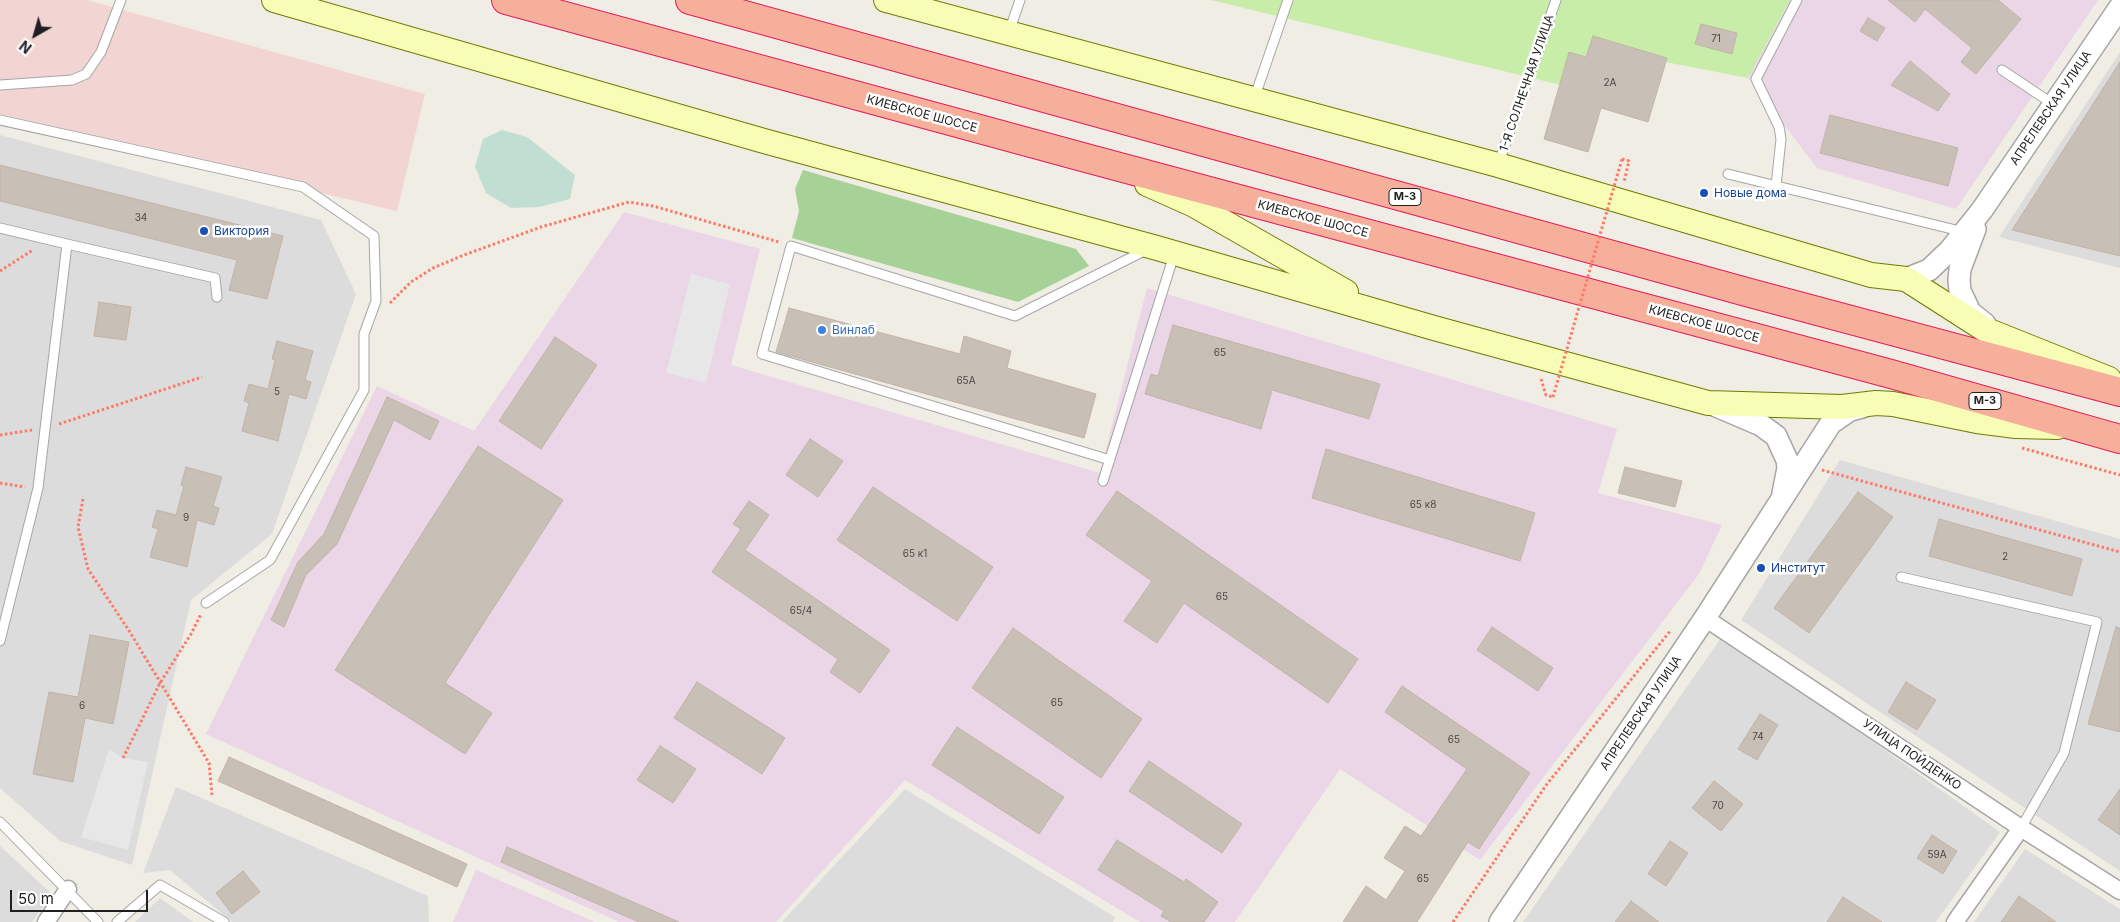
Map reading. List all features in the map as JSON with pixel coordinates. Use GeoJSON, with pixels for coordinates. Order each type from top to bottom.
{"type":"FeatureCollection","features":[{"type":"Feature","properties":{"kind":"highway","name":"КИЕВСКОЕ ШОССЕ"},"geometry":{"type":"LineString","coordinates":[[506,0],[1814,353],[2120,439]]}},
{"type":"Feature","properties":{"kind":"highway","name":"М-3"},"geometry":{"type":"LineString","coordinates":[[690,0],[1740,290],[2120,392]]}},
{"type":"Feature","properties":{"kind":"main road"},"geometry":{"type":"LineString","coordinates":[[274,0],[764,141],[1166,251],[1434,328],[1708,403],[1842,407],[1876,403],[1913,406],[1977,421],[2016,426],[2080,427]]}},
{"type":"Feature","properties":{"kind":"main road"},"geometry":{"type":"LineString","coordinates":[[886,0],[1498,165],[1871,275],[1906,279],[1984,328],[2120,383]]}},
{"type":"Feature","properties":{"kind":"main road"},"geometry":{"type":"LineString","coordinates":[[1086,158],[1194,205],[1334,287],[1434,328]]}},
{"type":"Feature","properties":{"kind":"street","name":"АПРЕЛЕВСКАЯ УЛИЦА"},"geometry":{"type":"LineString","coordinates":[[1982,210],[2120,7]]}},
{"type":"Feature","properties":{"kind":"street"},"geometry":{"type":"LineString","coordinates":[[1906,279],[1928,270],[1950,250],[1982,210]]}},
{"type":"Feature","properties":{"kind":"street"},"geometry":{"type":"LineString","coordinates":[[1982,210],[1960,269],[1960,291],[1970,312],[2001,336]]}},
{"type":"Feature","properties":{"kind":"street"},"geometry":{"type":"LineString","coordinates":[[1708,403],[1762,425],[1776,436],[1784,453],[1788,468],[1780,502]]}},
{"type":"Feature","properties":{"kind":"street","name":"АПРЕЛЕВСКАЯ УЛИЦА"},"geometry":{"type":"LineString","coordinates":[[1500,922],[1705,618],[1831,423],[1850,410],[1876,403]]}},
{"type":"Feature","properties":{"kind":"street","name":"УЛИЦА ПОЙДЕНКО"},"geometry":{"type":"LineString","coordinates":[[1705,618],[2021,828],[2120,891]]}},
{"type":"Feature","properties":{"kind":"street"},"geometry":{"type":"LineString","coordinates":[[1955,922],[2021,828]]}},
{"type":"Feature","properties":{"kind":"street"},"geometry":{"type":"LineString","coordinates":[[46,922],[68,889]]}},
{"type":"Feature","properties":{"kind":"lane"},"geometry":{"type":"LineString","coordinates":[[0,86],[72,80],[86,74],[100,52],[121,0]]}},
{"type":"Feature","properties":{"kind":"lane"},"geometry":{"type":"LineString","coordinates":[[1009,33],[1020,0]]}},
{"type":"Feature","properties":{"kind":"lane"},"geometry":{"type":"LineString","coordinates":[[1254,99],[1288,0]]}},
{"type":"Feature","properties":{"kind":"lane","name":"1-Я СОЛНЕЧНАЯ УЛИЦА"},"geometry":{"type":"LineString","coordinates":[[1498,165],[1556,0]]}},
{"type":"Feature","properties":{"kind":"lane"},"geometry":{"type":"LineString","coordinates":[[1776,186],[1781,139],[1779,127],[1756,78],[1797,0]]}},
{"type":"Feature","properties":{"kind":"lane"},"geometry":{"type":"LineString","coordinates":[[2002,70],[2054,104]]}},
{"type":"Feature","properties":{"kind":"lane"},"geometry":{"type":"LineString","coordinates":[[0,120],[303,187],[374,236],[376,301],[364,334],[364,390],[270,560],[206,603]]}},
{"type":"Feature","properties":{"kind":"lane"},"geometry":{"type":"LineString","coordinates":[[1728,174],[1964,232]]}},
{"type":"Feature","properties":{"kind":"lane"},"geometry":{"type":"LineString","coordinates":[[0,228],[214,278],[217,298]]}},
{"type":"Feature","properties":{"kind":"lane"},"geometry":{"type":"LineString","coordinates":[[0,641],[38,488],[67,244]]}},
{"type":"Feature","properties":{"kind":"lane"},"geometry":{"type":"LineString","coordinates":[[1103,482],[1110,460],[1166,251],[1145,250],[1015,316],[791,246],[762,354],[1110,460]]}},
{"type":"Feature","properties":{"kind":"lane"},"geometry":{"type":"LineString","coordinates":[[1900,576],[2097,622],[2064,753],[2021,828]]}},
{"type":"Feature","properties":{"kind":"lane"},"geometry":{"type":"LineString","coordinates":[[0,822],[68,889],[98,922]]}},
{"type":"Feature","properties":{"kind":"lane"},"geometry":{"type":"LineString","coordinates":[[117,922],[160,885],[224,922]]}},
{"type":"Feature","properties":{"kind":"path"},"geometry":{"type":"LineString","coordinates":[[1538,371],[1546,395],[1553,397],[1622,159],[1629,161],[1622,188]]}},
{"type":"Feature","properties":{"kind":"path"},"geometry":{"type":"LineString","coordinates":[[385,308],[411,282],[433,268],[542,227],[628,202],[663,208],[791,246]]}},
{"type":"Feature","properties":{"kind":"path"},"geometry":{"type":"LineString","coordinates":[[0,271],[48,239]]}},
{"type":"Feature","properties":{"kind":"path"},"geometry":{"type":"LineString","coordinates":[[1552,376],[1559,378]]}},
{"type":"Feature","properties":{"kind":"path"},"geometry":{"type":"LineString","coordinates":[[0,435],[46,428],[202,377]]}},
{"type":"Feature","properties":{"kind":"path"},"geometry":{"type":"LineString","coordinates":[[2018,447],[2120,476]]}},
{"type":"Feature","properties":{"kind":"path"},"geometry":{"type":"LineString","coordinates":[[1818,469],[2120,552]]}},
{"type":"Feature","properties":{"kind":"path"},"geometry":{"type":"LineString","coordinates":[[0,483],[38,488]]}},
{"type":"Feature","properties":{"kind":"path"},"geometry":{"type":"LineString","coordinates":[[83,499],[78,526],[88,569],[128,629],[209,763],[212,795]]}},
{"type":"Feature","properties":{"kind":"path"},"geometry":{"type":"LineString","coordinates":[[123,758],[160,682],[191,634],[206,603]]}},
{"type":"Feature","properties":{"kind":"path"},"geometry":{"type":"LineString","coordinates":[[1453,922],[1547,784],[1674,626]]}},
{"type":"Feature","properties":{"kind":"shaded area"},"geometry":{"type":"Polygon","coordinates":[[[0,0],[87,0],[425,94],[397,211],[0,117],[0,0]]]}},
{"type":"Feature","properties":{"kind":"shaded area"},"geometry":{"type":"Polygon","coordinates":[[[1790,0],[2098,0],[1956,209],[1817,168],[1748,78],[1790,0]]]}},
{"type":"Feature","properties":{"kind":"shaded area"},"geometry":{"type":"Polygon","coordinates":[[[2120,52],[2120,268],[1999,237],[2120,52]]]}},
{"type":"Feature","properties":{"kind":"shaded area"},"geometry":{"type":"Polygon","coordinates":[[[0,135],[321,220],[356,294],[272,534],[191,600],[132,865],[60,841],[0,788],[0,135]]]}},
{"type":"Feature","properties":{"kind":"shaded area"},"geometry":{"type":"Polygon","coordinates":[[[624,212],[760,249],[731,365],[1100,473],[1147,288],[1617,429],[1598,493],[1722,525],[1699,574],[1480,860],[1340,769],[1235,922],[1140,922],[905,780],[776,922],[619,922],[206,734],[377,386],[474,431],[624,212]]]}},
{"type":"Feature","properties":{"kind":"shaded area"},"geometry":{"type":"Polygon","coordinates":[[[691,274],[730,284],[706,383],[666,373],[691,274]]]}},
{"type":"Feature","properties":{"kind":"shaded area"},"geometry":{"type":"Polygon","coordinates":[[[1840,460],[2120,539],[2120,871],[1741,620],[1840,460]]]}},
{"type":"Feature","properties":{"kind":"shaded area"},"geometry":{"type":"Polygon","coordinates":[[[1723,635],[2000,832],[1936,922],[1523,922],[1723,635]]]}},
{"type":"Feature","properties":{"kind":"shaded area"},"geometry":{"type":"Polygon","coordinates":[[[109,749],[123,758],[148,762],[128,850],[81,837],[109,749]]]}},
{"type":"Feature","properties":{"kind":"shaded area"},"geometry":{"type":"Polygon","coordinates":[[[176,787],[428,896],[429,922],[232,922],[170,870],[143,873],[176,787]]]}},
{"type":"Feature","properties":{"kind":"shaded area"},"geometry":{"type":"Polygon","coordinates":[[[905,789],[1115,917],[1113,922],[782,922],[905,789]]]}},
{"type":"Feature","properties":{"kind":"shaded area"},"geometry":{"type":"Polygon","coordinates":[[[0,846],[52,894],[32,922],[0,922],[0,846]]]}},
{"type":"Feature","properties":{"kind":"shaded area"},"geometry":{"type":"Polygon","coordinates":[[[2025,849],[2120,909],[2120,922],[1974,922],[2025,849]]]}},
{"type":"Feature","properties":{"kind":"shaded area"},"geometry":{"type":"Polygon","coordinates":[[[476,870],[595,922],[453,922],[476,870]]]}},
{"type":"Feature","properties":{"kind":"shaded area"},"geometry":{"type":"Polygon","coordinates":[[[160,898],[193,922],[135,922],[160,898]]]}},
{"type":"Feature","properties":{"kind":"green space"},"geometry":{"type":"Polygon","coordinates":[[[1211,0],[1790,0],[1748,78],[1655,60],[1569,87],[1211,0]]]}},
{"type":"Feature","properties":{"kind":"green space"},"geometry":{"type":"Polygon","coordinates":[[[502,130],[527,137],[575,175],[570,199],[539,207],[511,208],[486,193],[475,167],[483,139],[502,130]]]}},
{"type":"Feature","properties":{"kind":"green space"},"geometry":{"type":"Polygon","coordinates":[[[803,170],[1076,249],[1089,266],[1018,302],[792,238],[799,211],[795,189],[803,170]]]}},
{"type":"Feature","properties":{"kind":"building"},"geometry":{"type":"Polygon","coordinates":[[[1888,0],[1998,0],[2021,19],[1976,74],[1961,62],[1972,48],[1925,9],[1915,22],[1888,0]]]}},
{"type":"Feature","properties":{"kind":"building"},"geometry":{"type":"Polygon","coordinates":[[[1868,18],[1885,28],[1877,41],[1860,31],[1868,18]]]}},
{"type":"Feature","properties":{"kind":"building"},"geometry":{"type":"Polygon","coordinates":[[[1701,24],[1737,33],[1732,54],[1695,44],[1701,24]]]}},
{"type":"Feature","properties":{"kind":"building"},"geometry":{"type":"Polygon","coordinates":[[[1593,36],[1667,58],[1648,122],[1601,108],[1588,152],[1544,139],[1569,52],[1586,57],[1593,36]]]}},
{"type":"Feature","properties":{"kind":"building"},"geometry":{"type":"Polygon","coordinates":[[[1910,61],[1950,94],[1938,111],[1891,85],[1910,61]]]}},
{"type":"Feature","properties":{"kind":"building"},"geometry":{"type":"Polygon","coordinates":[[[2120,62],[2120,256],[2012,230],[2120,62]]]}},
{"type":"Feature","properties":{"kind":"building"},"geometry":{"type":"Polygon","coordinates":[[[1830,115],[1958,148],[1948,186],[1820,153],[1830,115]]]}},
{"type":"Feature","properties":{"kind":"building"},"geometry":{"type":"Polygon","coordinates":[[[0,165],[283,236],[267,299],[229,290],[237,260],[0,201],[0,165]]]}},
{"type":"Feature","properties":{"kind":"building"},"geometry":{"type":"Polygon","coordinates":[[[99,302],[131,307],[126,340],[94,336],[99,302]]]}},
{"type":"Feature","properties":{"kind":"building"},"geometry":{"type":"Polygon","coordinates":[[[789,308],[960,354],[964,336],[1011,351],[1007,368],[1096,394],[1084,438],[776,352],[789,308]]]}},
{"type":"Feature","properties":{"kind":"building"},"geometry":{"type":"Polygon","coordinates":[[[1173,325],[1380,384],[1369,419],[1272,390],[1261,429],[1145,394],[1151,374],[1158,376],[1173,325]]]}},
{"type":"Feature","properties":{"kind":"building"},"geometry":{"type":"Polygon","coordinates":[[[555,337],[597,365],[541,449],[499,421],[555,337]]]}},
{"type":"Feature","properties":{"kind":"building"},"geometry":{"type":"Polygon","coordinates":[[[277,341],[313,351],[305,380],[311,382],[306,399],[289,394],[278,441],[242,431],[249,403],[244,401],[249,384],[268,389],[275,360],[272,359],[277,341]]]}},
{"type":"Feature","properties":{"kind":"building"},"geometry":{"type":"Polygon","coordinates":[[[387,397],[439,421],[430,440],[394,420],[337,544],[306,575],[284,627],[271,620],[298,562],[324,534],[387,397]]]}},
{"type":"Feature","properties":{"kind":"building"},"geometry":{"type":"Polygon","coordinates":[[[810,439],[843,461],[818,497],[786,475],[810,439]]]}},
{"type":"Feature","properties":{"kind":"building"},"geometry":{"type":"Polygon","coordinates":[[[478,446],[563,500],[445,683],[492,713],[465,754],[335,670],[478,446]]]}},
{"type":"Feature","properties":{"kind":"building"},"geometry":{"type":"Polygon","coordinates":[[[1326,449],[1535,513],[1520,561],[1312,498],[1326,449]]]}},
{"type":"Feature","properties":{"kind":"building"},"geometry":{"type":"Polygon","coordinates":[[[186,467],[222,477],[213,506],[219,508],[214,525],[197,520],[187,567],[150,557],[158,529],[152,527],[157,510],[176,515],[184,486],[181,485],[186,467]]]}},
{"type":"Feature","properties":{"kind":"building"},"geometry":{"type":"Polygon","coordinates":[[[1625,467],[1682,481],[1675,507],[1618,493],[1625,467]]]}},
{"type":"Feature","properties":{"kind":"building"},"geometry":{"type":"Polygon","coordinates":[[[873,487],[993,567],[957,621],[837,540],[873,487]]]}},
{"type":"Feature","properties":{"kind":"building"},"geometry":{"type":"Polygon","coordinates":[[[1117,491],[1358,659],[1328,703],[1184,603],[1157,643],[1124,621],[1152,581],[1086,535],[1117,491]]]}},
{"type":"Feature","properties":{"kind":"building"},"geometry":{"type":"Polygon","coordinates":[[[1858,492],[1893,517],[1809,633],[1774,608],[1858,492]]]}},
{"type":"Feature","properties":{"kind":"building"},"geometry":{"type":"Polygon","coordinates":[[[749,501],[769,515],[745,550],[890,650],[860,693],[830,672],[838,659],[712,572],[741,529],[733,524],[749,501]]]}},
{"type":"Feature","properties":{"kind":"building"},"geometry":{"type":"Polygon","coordinates":[[[1939,519],[2082,559],[2072,596],[1929,556],[1939,519]]]}},
{"type":"Feature","properties":{"kind":"building"},"geometry":{"type":"Polygon","coordinates":[[[1492,627],[1553,668],[1538,691],[1477,650],[1492,627]]]}},
{"type":"Feature","properties":{"kind":"building"},"geometry":{"type":"Polygon","coordinates":[[[2116,627],[2120,628],[2120,732],[2088,724],[2116,627]]]}},
{"type":"Feature","properties":{"kind":"building"},"geometry":{"type":"Polygon","coordinates":[[[1013,628],[1142,719],[1101,778],[972,688],[1013,628]]]}},
{"type":"Feature","properties":{"kind":"building"},"geometry":{"type":"Polygon","coordinates":[[[90,635],[129,642],[113,724],[85,718],[73,782],[33,774],[49,692],[78,697],[90,635]]]}},
{"type":"Feature","properties":{"kind":"building"},"geometry":{"type":"Polygon","coordinates":[[[697,682],[785,738],[762,774],[674,718],[697,682]]]}},
{"type":"Feature","properties":{"kind":"building"},"geometry":{"type":"Polygon","coordinates":[[[1906,682],[1936,700],[1917,730],[1888,712],[1906,682]]]}},
{"type":"Feature","properties":{"kind":"building"},"geometry":{"type":"Polygon","coordinates":[[[1402,686],[1530,773],[1479,849],[1468,842],[1417,922],[1343,922],[1366,886],[1386,900],[1405,871],[1384,858],[1405,826],[1421,836],[1467,769],[1385,712],[1402,686]]]}},
{"type":"Feature","properties":{"kind":"building"},"geometry":{"type":"Polygon","coordinates":[[[1760,714],[1778,725],[1757,760],[1738,749],[1760,714]]]}},
{"type":"Feature","properties":{"kind":"building"},"geometry":{"type":"Polygon","coordinates":[[[957,727],[1064,797],[1039,834],[932,765],[957,727]]]}},
{"type":"Feature","properties":{"kind":"building"},"geometry":{"type":"Polygon","coordinates":[[[660,746],[696,769],[673,803],[637,780],[660,746]]]}},
{"type":"Feature","properties":{"kind":"building"},"geometry":{"type":"Polygon","coordinates":[[[229,757],[467,864],[457,887],[218,781],[229,757]]]}},
{"type":"Feature","properties":{"kind":"building"},"geometry":{"type":"Polygon","coordinates":[[[1149,761],[1242,824],[1222,853],[1129,791],[1149,761]]]}},
{"type":"Feature","properties":{"kind":"building"},"geometry":{"type":"Polygon","coordinates":[[[1714,781],[1743,804],[1721,831],[1692,808],[1714,781]]]}},
{"type":"Feature","properties":{"kind":"building"},"geometry":{"type":"Polygon","coordinates":[[[2120,789],[2120,835],[2098,820],[2120,789]]]}},
{"type":"Feature","properties":{"kind":"building"},"geometry":{"type":"Polygon","coordinates":[[[1932,835],[1957,851],[1943,874],[1917,858],[1932,835]]]}},
{"type":"Feature","properties":{"kind":"building"},"geometry":{"type":"Polygon","coordinates":[[[1117,840],[1184,882],[1186,879],[1218,902],[1204,922],[1171,922],[1161,916],[1164,911],[1098,870],[1117,840]]]}},
{"type":"Feature","properties":{"kind":"building"},"geometry":{"type":"Polygon","coordinates":[[[1670,841],[1688,853],[1666,886],[1648,874],[1670,841]]]}},
{"type":"Feature","properties":{"kind":"building"},"geometry":{"type":"Polygon","coordinates":[[[507,847],[679,922],[639,922],[501,862],[507,847]]]}},
{"type":"Feature","properties":{"kind":"building"},"geometry":{"type":"Polygon","coordinates":[[[243,871],[260,892],[232,914],[216,893],[243,871]]]}},
{"type":"Feature","properties":{"kind":"building"},"geometry":{"type":"Polygon","coordinates":[[[2019,896],[2056,922],[2001,922],[2019,896]]]}},
{"type":"Feature","properties":{"kind":"building"},"geometry":{"type":"Polygon","coordinates":[[[1843,897],[1882,922],[1827,922],[1843,897]]]}},
{"type":"Feature","properties":{"kind":"building"},"geometry":{"type":"Polygon","coordinates":[[[1631,901],[1659,922],[1615,922],[1631,901]]]}},
{"type":"Feature","properties":{"kind":"place","name":"Новые дома"},"geometry":{"type":"Point","coordinates":[1704,193]}},
{"type":"Feature","properties":{"kind":"place","name":"Виктория"},"geometry":{"type":"Point","coordinates":[204,231]}},
{"type":"Feature","properties":{"kind":"place","name":"Винлаб"},"geometry":{"type":"Point","coordinates":[822,330]}},
{"type":"Feature","properties":{"kind":"place","name":"Институт"},"geometry":{"type":"Point","coordinates":[1761,568]}}]}
